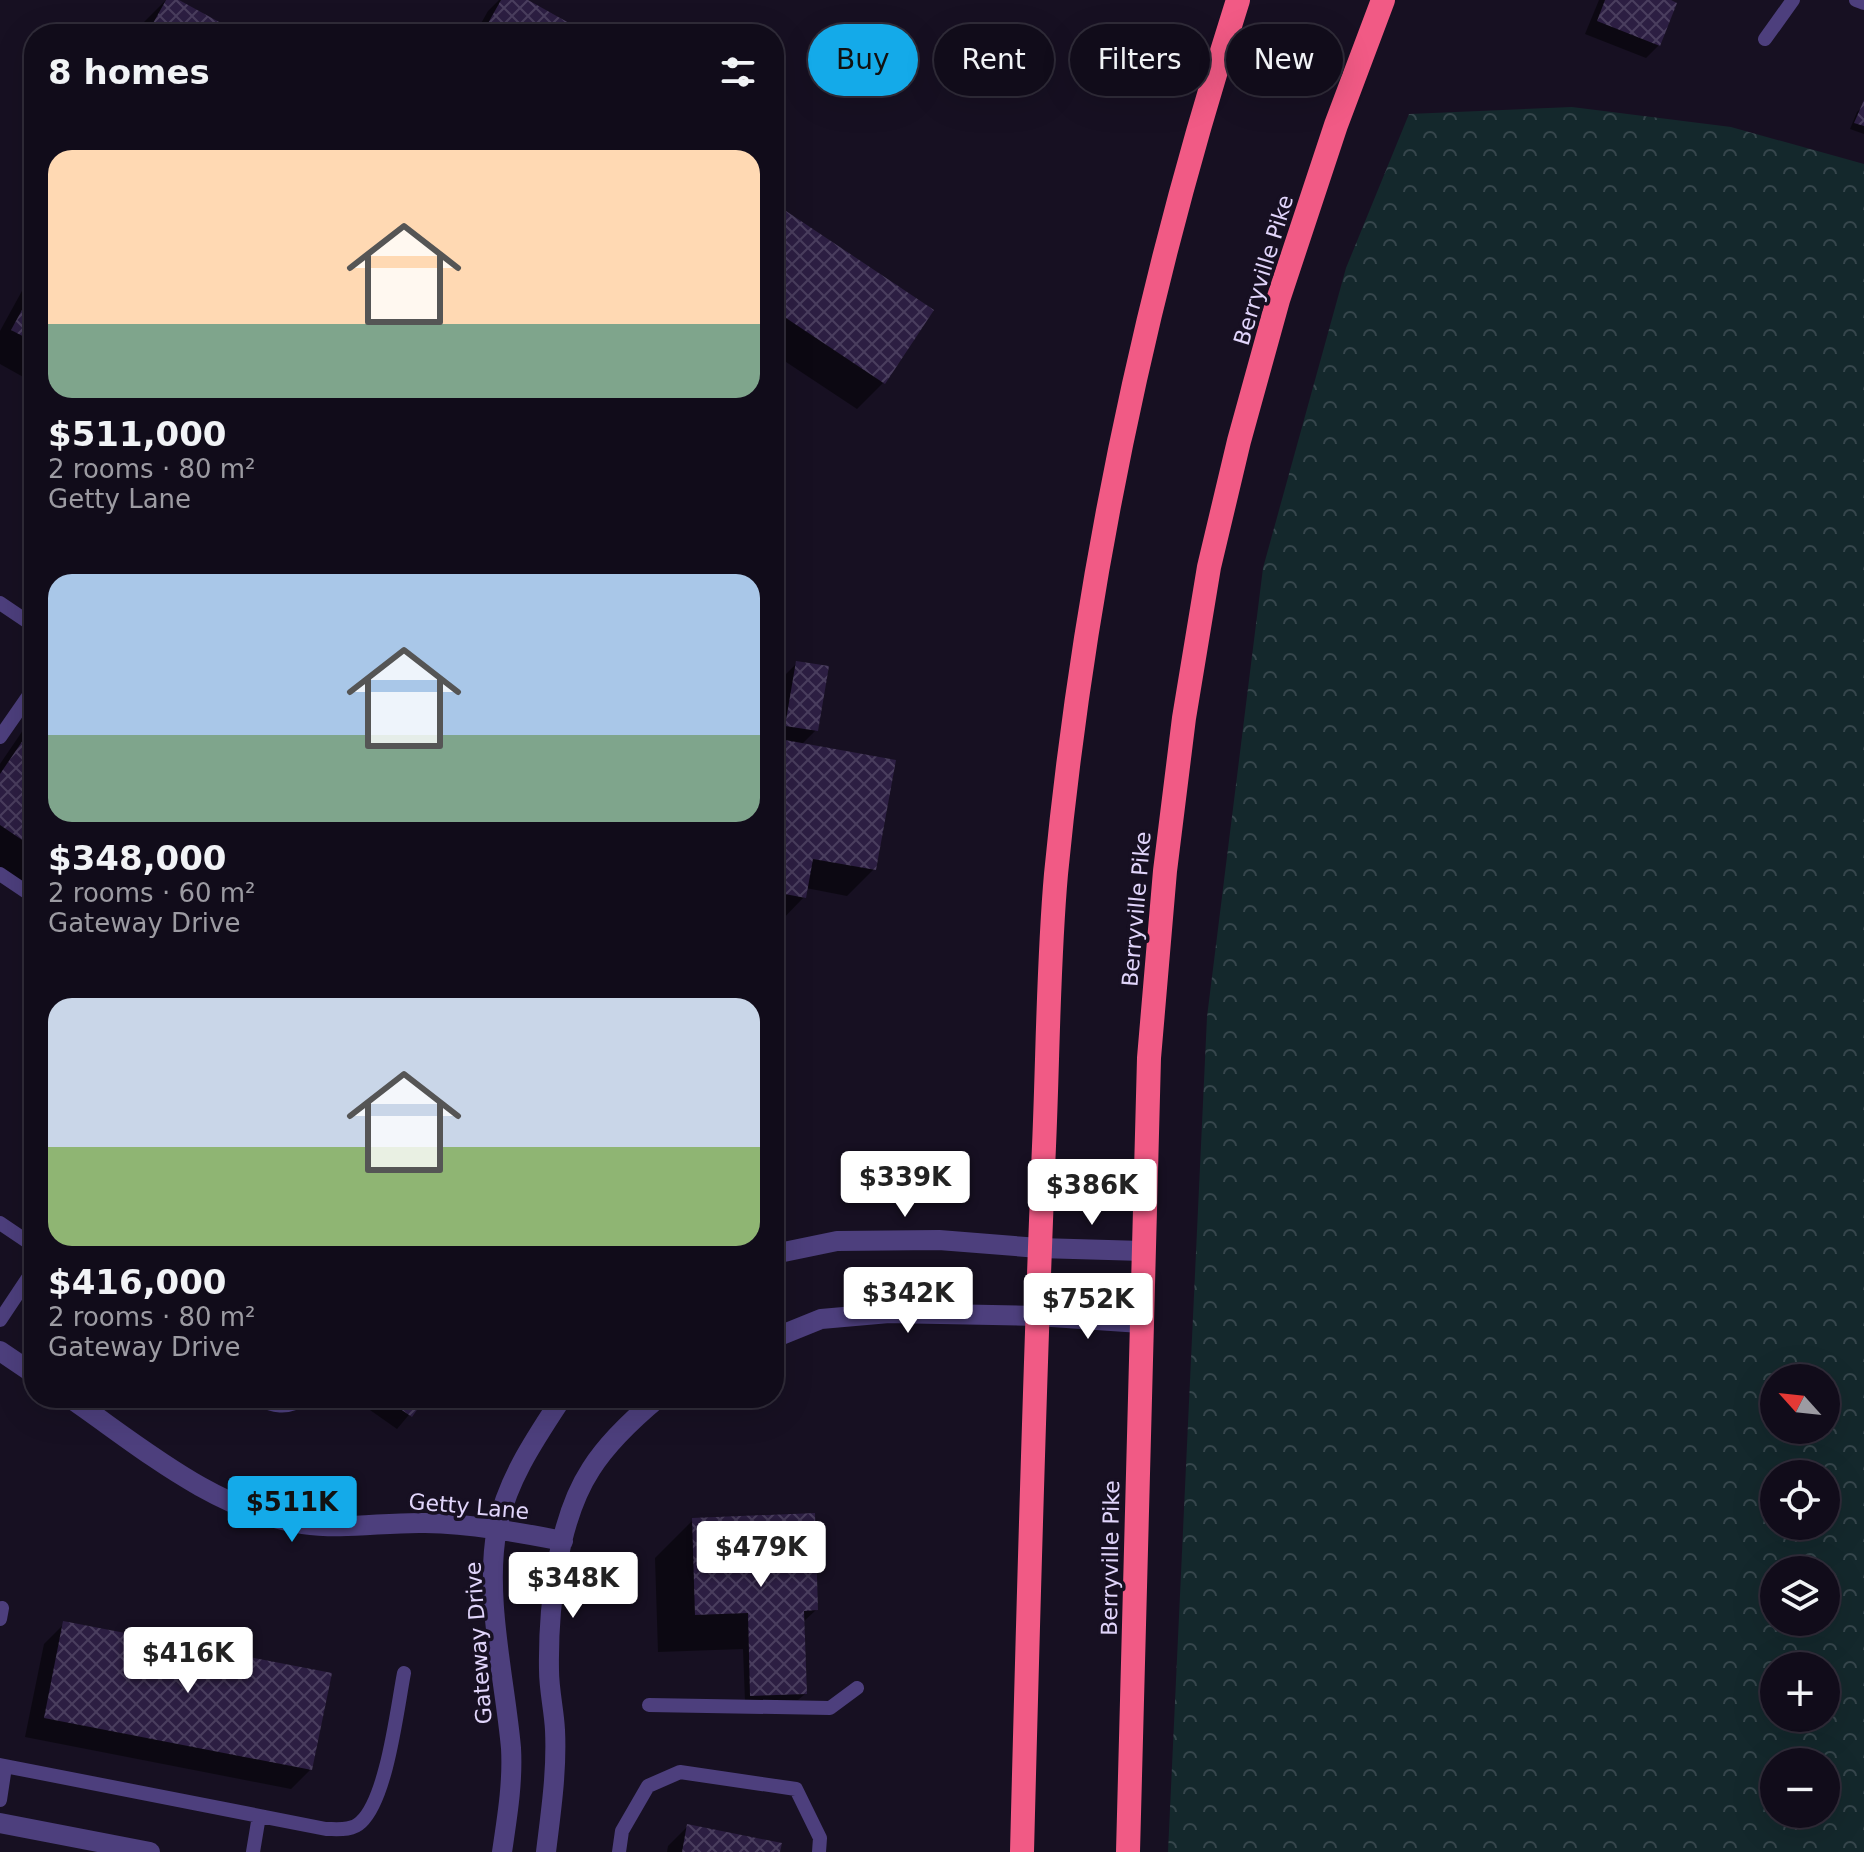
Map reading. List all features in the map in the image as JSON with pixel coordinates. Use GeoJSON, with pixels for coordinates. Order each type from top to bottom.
{"type":"FeatureCollection","features":[{"type":"Feature","properties":{"kind":"highway"},"geometry":{"type":"LineString","coordinates":[[1022,1852],[1039,1248],[1056,878],[1080,665],[1104,525],[1134,382],[1179,206],[1238,0]]}},
{"type":"Feature","properties":{"kind":"highway","name":"Berryville Pike"},"geometry":{"type":"LineString","coordinates":[[1128,1852],[1149,1058],[1165,871],[1184,718],[1209,567],[1239,441],[1278,300],[1336,125],[1383,0]]}},
{"type":"Feature","properties":{"kind":"street"},"geometry":{"type":"LineString","coordinates":[[784,1252],[837,1241],[939,1240],[1039,1248],[1143,1251]]}},
{"type":"Feature","properties":{"kind":"street"},"geometry":{"type":"LineString","coordinates":[[784,1334],[821,1319],[889,1313],[1037,1316],[1141,1323]]}},
{"type":"Feature","properties":{"kind":"street"},"geometry":{"type":"LineString","coordinates":[[0,1351],[24,1367]]}},
{"type":"Feature","properties":{"kind":"street","name":"Getty Lane"},"geometry":{"type":"LineString","coordinates":[[85,1408],[209,1492],[267,1516],[301,1524],[342,1528],[423,1523],[497,1529],[563,1541]]}},
{"type":"Feature","properties":{"kind":"street","name":"Gateway Drive"},"geometry":{"type":"LineString","coordinates":[[502,1852],[510,1800],[511,1750],[492,1577],[497,1529],[511,1484],[530,1446],[555,1408]]}},
{"type":"Feature","properties":{"kind":"street"},"geometry":{"type":"LineString","coordinates":[[546,1852],[555,1782],[555,1729],[549,1671],[557,1562],[572,1511],[591,1469],[631,1421],[646,1408]]}},
{"type":"Feature","properties":{"kind":"street"},"geometry":{"type":"LineString","coordinates":[[0,1823],[150,1852]]}},
{"type":"Feature","properties":{"kind":"lane"},"geometry":{"type":"LineString","coordinates":[[1765,39],[1793,0]]}},
{"type":"Feature","properties":{"kind":"lane"},"geometry":{"type":"LineString","coordinates":[[0,603],[24,619]]}},
{"type":"Feature","properties":{"kind":"lane"},"geometry":{"type":"LineString","coordinates":[[0,737],[24,702]]}},
{"type":"Feature","properties":{"kind":"lane"},"geometry":{"type":"LineString","coordinates":[[0,874],[24,890]]}},
{"type":"Feature","properties":{"kind":"lane"},"geometry":{"type":"LineString","coordinates":[[0,1223],[24,1239]]}},
{"type":"Feature","properties":{"kind":"lane"},"geometry":{"type":"LineString","coordinates":[[0,1320],[24,1284]]}},
{"type":"Feature","properties":{"kind":"lane"},"geometry":{"type":"LineString","coordinates":[[0,1800],[3,1766],[326,1829],[344,1829],[359,1824],[371,1810],[381,1784],[404,1673]]}},
{"type":"Feature","properties":{"kind":"lane"},"geometry":{"type":"LineString","coordinates":[[649,1705],[830,1708],[857,1688]]}},
{"type":"Feature","properties":{"kind":"lane"},"geometry":{"type":"LineString","coordinates":[[619,1852],[622,1831],[648,1786],[680,1772],[796,1789],[820,1838],[819,1852]]}},
{"type":"Feature","properties":{"kind":"lane"},"geometry":{"type":"LineString","coordinates":[[253,1852],[259,1816]]}},
{"type":"Feature","properties":{"kind":"green space"},"geometry":{"type":"Polygon","coordinates":[[[1572,107],[1731,127],[1864,164],[1864,1852],[1168,1852],[1207,1017],[1263,568],[1346,268],[1409,114],[1572,107]]]}},
{"type":"Feature","properties":{"kind":"building"},"geometry":{"type":"Polygon","coordinates":[[[166,0],[179,0],[223,24],[153,24],[166,0]]]}},
{"type":"Feature","properties":{"kind":"building"},"geometry":{"type":"Polygon","coordinates":[[[501,0],[528,0],[571,24],[488,24],[501,0]]]}},
{"type":"Feature","properties":{"kind":"building"},"geometry":{"type":"Polygon","coordinates":[[[1605,0],[1671,0],[1677,3],[1660,46],[1597,21],[1605,0]]]}},
{"type":"Feature","properties":{"kind":"building"},"geometry":{"type":"Polygon","coordinates":[[[1864,100],[1864,126],[1854,123],[1864,100]]]}},
{"type":"Feature","properties":{"kind":"building"},"geometry":{"type":"Polygon","coordinates":[[[784,210],[934,310],[885,384],[784,317],[784,210]]]}},
{"type":"Feature","properties":{"kind":"building"},"geometry":{"type":"Polygon","coordinates":[[[24,306],[24,337],[11,330],[24,306]]]}},
{"type":"Feature","properties":{"kind":"building"},"geometry":{"type":"Polygon","coordinates":[[[796,661],[829,666],[818,731],[785,726],[796,661]]]}},
{"type":"Feature","properties":{"kind":"building"},"geometry":{"type":"Polygon","coordinates":[[[24,739],[24,841],[0,825],[0,774],[24,739]]]}},
{"type":"Feature","properties":{"kind":"building"},"geometry":{"type":"Polygon","coordinates":[[[784,740],[896,760],[876,870],[813,859],[806,898],[784,894],[784,740]]]}},
{"type":"Feature","properties":{"kind":"building"},"geometry":{"type":"Polygon","coordinates":[[[399,1408],[418,1408],[412,1417],[399,1408]]]}},
{"type":"Feature","properties":{"kind":"building"},"geometry":{"type":"Polygon","coordinates":[[[815,1513],[818,1610],[804,1611],[807,1694],[750,1696],[748,1613],[695,1615],[692,1518],[815,1513]]]}},
{"type":"Feature","properties":{"kind":"building"},"geometry":{"type":"Polygon","coordinates":[[[63,1621],[332,1673],[312,1770],[44,1718],[63,1621]]]}},
{"type":"Feature","properties":{"kind":"building"},"geometry":{"type":"Polygon","coordinates":[[[687,1824],[782,1843],[780,1852],[682,1852],[687,1824]]]}}]}
